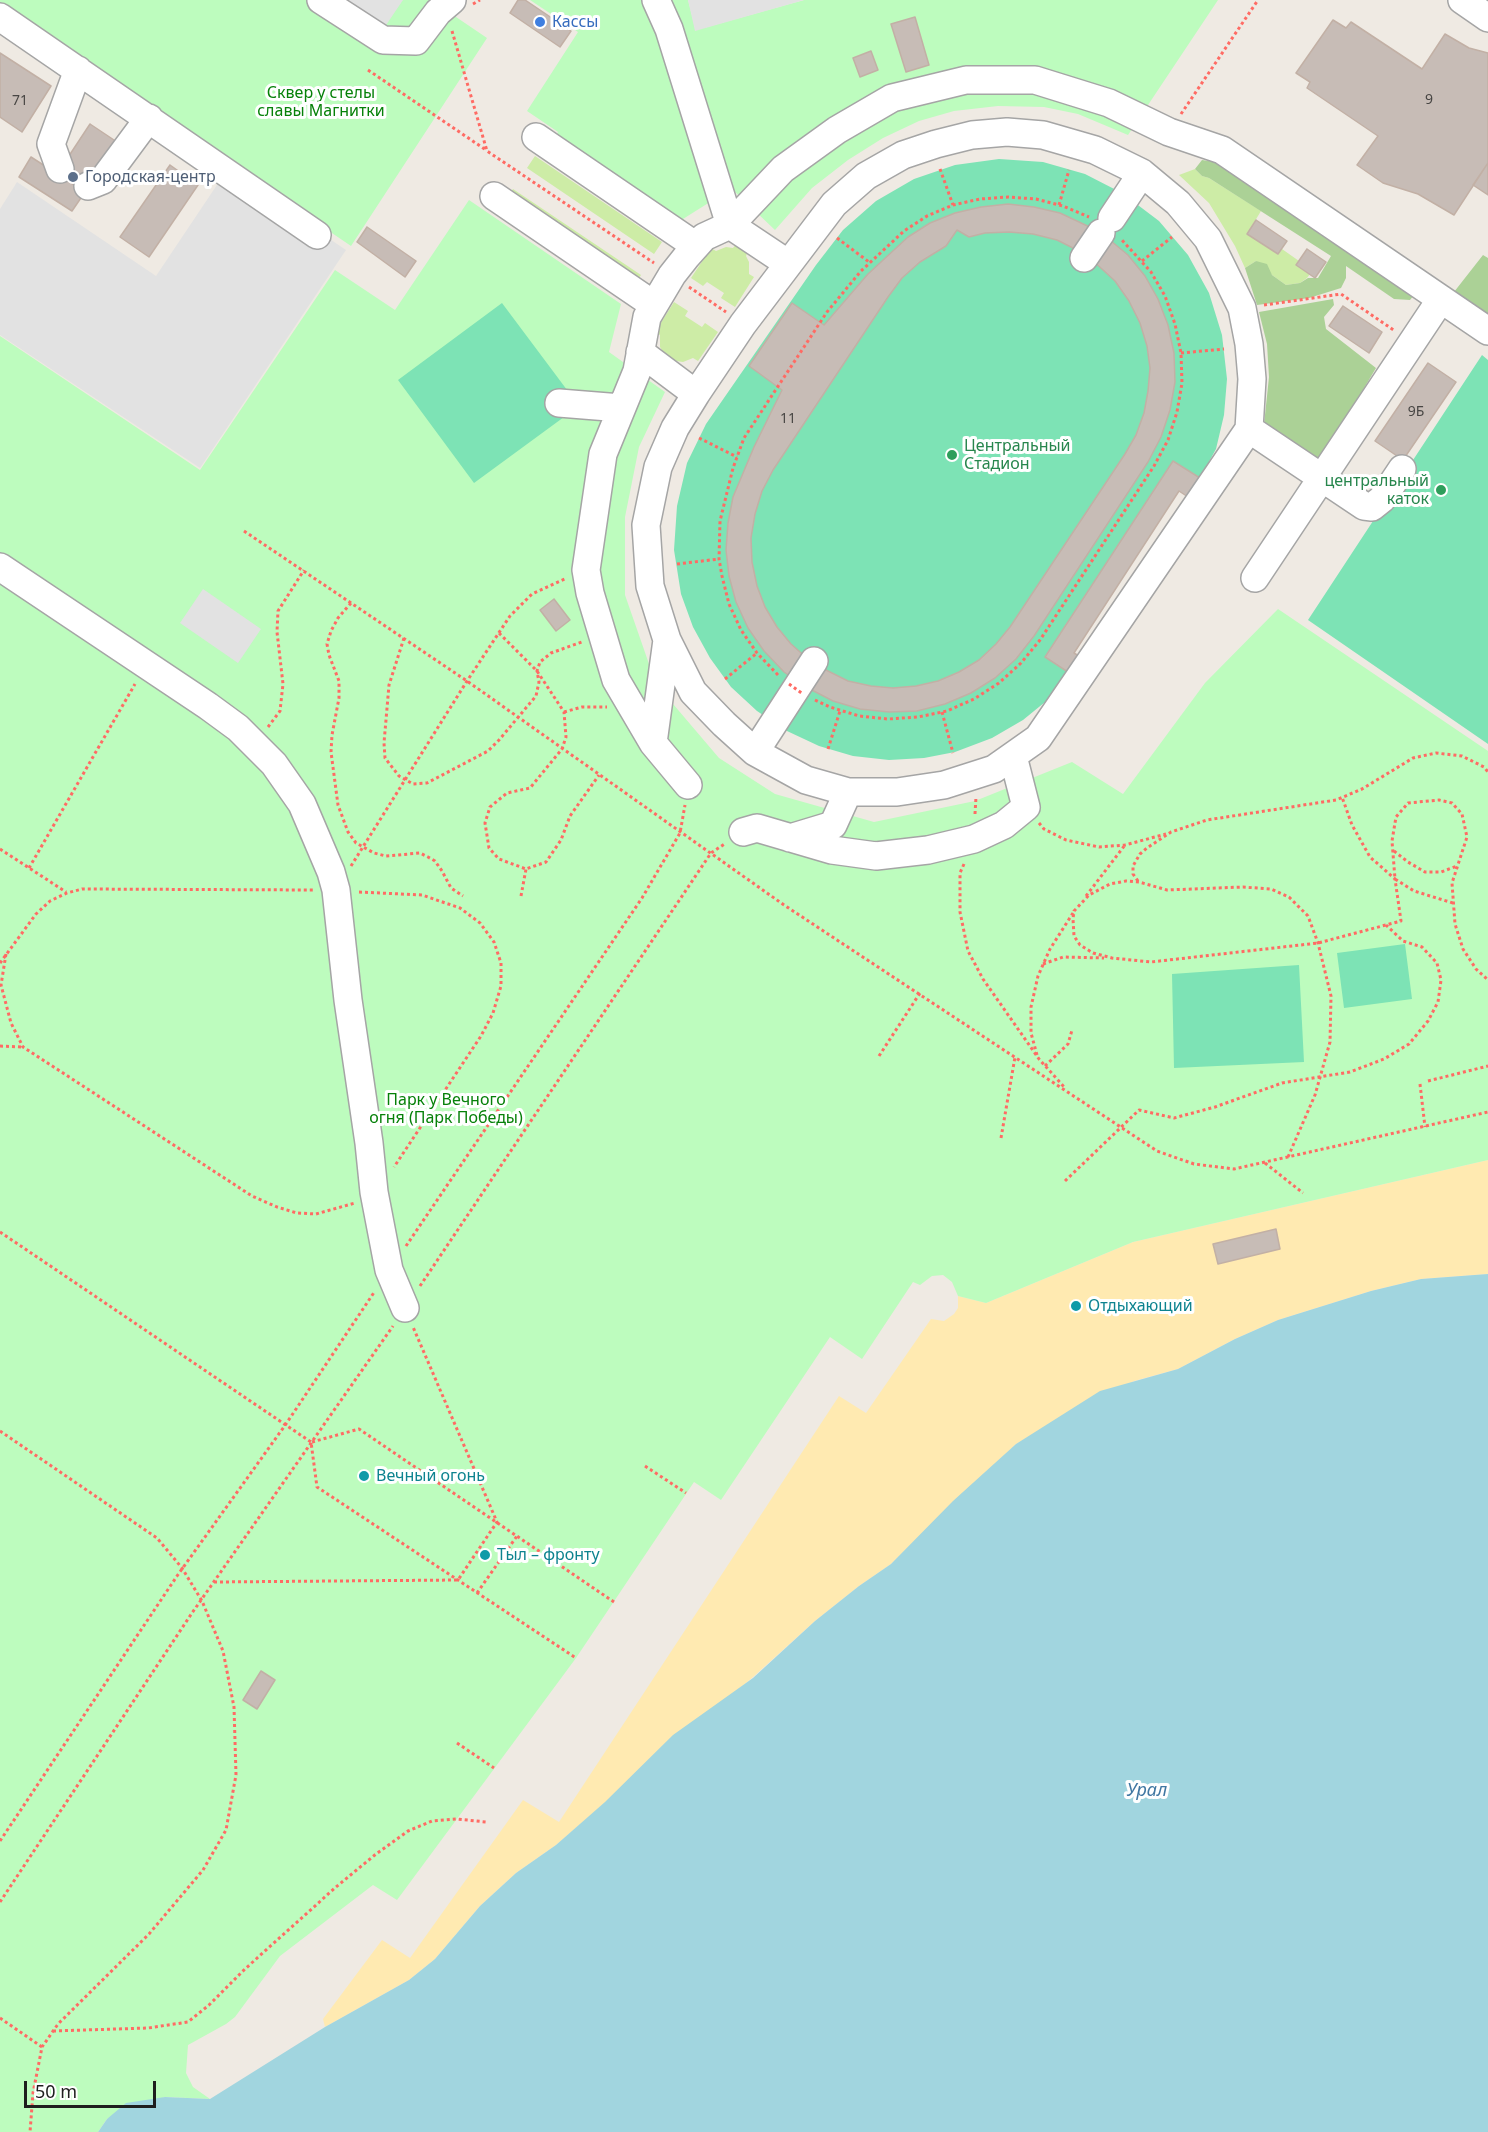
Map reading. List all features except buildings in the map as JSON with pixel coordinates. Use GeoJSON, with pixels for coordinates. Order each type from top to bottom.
{"type":"FeatureCollection","features":[{"type":"Feature","properties":{"kind":"lane"},"geometry":{"type":"LineString","coordinates":[[321,0],[383,40],[416,41],[444,10]]}},
{"type":"Feature","properties":{"kind":"lane"},"geometry":{"type":"LineString","coordinates":[[656,0],[669,29],[730,225],[787,263]]}},
{"type":"Feature","properties":{"kind":"lane"},"geometry":{"type":"LineString","coordinates":[[1462,0],[1488,18]]}},
{"type":"Feature","properties":{"kind":"lane"},"geometry":{"type":"LineString","coordinates":[[0,16],[317,234]]}},
{"type":"Feature","properties":{"kind":"lane"},"geometry":{"type":"LineString","coordinates":[[60,169],[51,144],[78,70]]}},
{"type":"Feature","properties":{"kind":"lane"},"geometry":{"type":"LineString","coordinates":[[688,785],[653,743],[616,680],[590,592],[586,570],[603,454],[637,371],[647,317],[672,275],[704,237],[730,225],[783,169],[837,129],[892,98],[966,80],[1035,80],[1109,103],[1169,132],[1222,150],[1488,331]]}},
{"type":"Feature","properties":{"kind":"lane"},"geometry":{"type":"LineString","coordinates":[[88,186],[103,180],[149,118]]}},
{"type":"Feature","properties":{"kind":"lane"},"geometry":{"type":"LineString","coordinates":[[995,133],[1043,135],[1095,150],[1142,173],[1178,204],[1208,239],[1242,308],[1249,344],[1252,379],[1249,429],[1038,738],[994,769],[944,785],[897,792],[848,792],[806,780],[755,752],[724,724],[693,692],[667,640],[650,586],[646,525],[658,467],[675,428],[696,393],[787,263],[834,204],[867,176],[903,155],[972,135],[995,133]]}},
{"type":"Feature","properties":{"kind":"lane"},"geometry":{"type":"LineString","coordinates":[[536,137],[696,246]]}},
{"type":"Feature","properties":{"kind":"lane"},"geometry":{"type":"LineString","coordinates":[[1084,258],[1107,228],[1142,173]]}},
{"type":"Feature","properties":{"kind":"lane"},"geometry":{"type":"LineString","coordinates":[[494,196],[654,305]]}},
{"type":"Feature","properties":{"kind":"lane"},"geometry":{"type":"LineString","coordinates":[[1255,578],[1441,299]]}},
{"type":"Feature","properties":{"kind":"lane"},"geometry":{"type":"LineString","coordinates":[[640,352],[696,393]]}},
{"type":"Feature","properties":{"kind":"lane"},"geometry":{"type":"LineString","coordinates":[[559,403],[621,408]]}},
{"type":"Feature","properties":{"kind":"lane"},"geometry":{"type":"LineString","coordinates":[[1249,429],[1364,506],[1372,507],[1382,499],[1402,469]]}},
{"type":"Feature","properties":{"kind":"lane"},"geometry":{"type":"LineString","coordinates":[[0,567],[147,664],[238,728],[274,764],[302,804],[331,872],[336,890],[348,1000],[374,1192],[389,1270],[405,1308]]}},
{"type":"Feature","properties":{"kind":"lane"},"geometry":{"type":"LineString","coordinates":[[653,743],[667,640]]}},
{"type":"Feature","properties":{"kind":"lane"},"geometry":{"type":"LineString","coordinates":[[755,752],[814,661]]}},
{"type":"Feature","properties":{"kind":"lane"},"geometry":{"type":"LineString","coordinates":[[743,832],[757,828],[832,850],[876,856],[928,850],[974,839],[1004,825],[1026,807],[1012,756]]}},
{"type":"Feature","properties":{"kind":"lane"},"geometry":{"type":"LineString","coordinates":[[790,838],[832,825],[848,792]]}},
{"type":"Feature","properties":{"kind":"path"},"geometry":{"type":"LineString","coordinates":[[1169,132],[1258,0]]}},
{"type":"Feature","properties":{"kind":"path"},"geometry":{"type":"LineString","coordinates":[[444,10],[487,151]]}},
{"type":"Feature","properties":{"kind":"path"},"geometry":{"type":"LineString","coordinates":[[368,70],[743,324]]}},
{"type":"Feature","properties":{"kind":"path"},"geometry":{"type":"LineString","coordinates":[[940,169],[953,205]]}},
{"type":"Feature","properties":{"kind":"path"},"geometry":{"type":"LineString","coordinates":[[1059,205],[1069,170]]}},
{"type":"Feature","properties":{"kind":"path"},"geometry":{"type":"LineString","coordinates":[[1008,196],[1036,199],[1059,205],[1107,228],[1142,261],[1165,296],[1175,324],[1181,353],[1182,383],[1177,412],[1168,440],[1154,466],[1040,640],[1022,663],[999,683],[974,699],[942,712],[918,717],[888,719],[859,716],[803,694],[779,676],[757,653],[741,630],[729,603],[719,559],[720,521],[744,438],[827,312],[869,262],[903,231],[927,216],[953,205],[1008,196]]}},
{"type":"Feature","properties":{"kind":"path"},"geometry":{"type":"LineString","coordinates":[[1142,261],[1172,237]]}},
{"type":"Feature","properties":{"kind":"path"},"geometry":{"type":"LineString","coordinates":[[837,238],[869,262]]}},
{"type":"Feature","properties":{"kind":"path"},"geometry":{"type":"LineString","coordinates":[[1242,308],[1341,294],[1411,341]]}},
{"type":"Feature","properties":{"kind":"path"},"geometry":{"type":"LineString","coordinates":[[1181,353],[1224,349]]}},
{"type":"Feature","properties":{"kind":"path"},"geometry":{"type":"LineString","coordinates":[[699,438],[737,457]]}},
{"type":"Feature","properties":{"kind":"path"},"geometry":{"type":"LineString","coordinates":[[244,531],[467,681],[784,905],[1157,1151],[1194,1164],[1234,1169],[1488,1112]]}},
{"type":"Feature","properties":{"kind":"path"},"geometry":{"type":"LineString","coordinates":[[677,564],[719,559]]}},
{"type":"Feature","properties":{"kind":"path"},"geometry":{"type":"LineString","coordinates":[[253,743],[280,711],[283,684],[277,632],[278,611],[304,570]]}},
{"type":"Feature","properties":{"kind":"path"},"geometry":{"type":"LineString","coordinates":[[336,890],[510,616],[532,594],[586,570]]}},
{"type":"Feature","properties":{"kind":"path"},"geometry":{"type":"LineString","coordinates":[[351,602],[330,631],[327,644],[339,681],[339,698],[331,752],[338,805],[348,832],[363,848],[386,856],[420,853],[435,861],[451,888],[463,896]]}},
{"type":"Feature","properties":{"kind":"path"},"geometry":{"type":"LineString","coordinates":[[499,633],[537,671],[564,712],[566,737],[562,749],[530,788],[507,793],[490,807],[484,823],[489,848],[499,859],[526,869],[546,862],[561,840],[570,816],[599,775]]}},
{"type":"Feature","properties":{"kind":"path"},"geometry":{"type":"LineString","coordinates":[[404,638],[389,684],[384,743],[385,758],[399,776],[413,784],[427,783],[488,751],[536,696],[539,682],[537,671],[540,662],[551,653],[603,634]]}},
{"type":"Feature","properties":{"kind":"path"},"geometry":{"type":"LineString","coordinates":[[725,679],[757,653]]}},
{"type":"Feature","properties":{"kind":"path"},"geometry":{"type":"LineString","coordinates":[[29,868],[147,664]]}},
{"type":"Feature","properties":{"kind":"path"},"geometry":{"type":"LineString","coordinates":[[564,712],[582,707],[606,707],[628,701]]}},
{"type":"Feature","properties":{"kind":"path"},"geometry":{"type":"LineString","coordinates":[[828,749],[840,710]]}},
{"type":"Feature","properties":{"kind":"path"},"geometry":{"type":"LineString","coordinates":[[942,712],[953,753]]}},
{"type":"Feature","properties":{"kind":"path"},"geometry":{"type":"LineString","coordinates":[[1026,807],[1044,829],[1066,840],[1099,847],[1125,845],[1207,820],[1280,810],[1342,797],[1362,789],[1413,758],[1436,753],[1462,756],[1484,767],[1488,772]]}},
{"type":"Feature","properties":{"kind":"path"},"geometry":{"type":"LineString","coordinates":[[978,774],[974,839],[960,873],[960,912],[968,951],[983,979],[1039,1059],[1071,1094]]}},
{"type":"Feature","properties":{"kind":"path"},"geometry":{"type":"LineString","coordinates":[[0,1841],[182,1568],[286,1424],[642,898],[680,833],[688,785]]}},
{"type":"Feature","properties":{"kind":"path"},"geometry":{"type":"LineString","coordinates":[[1342,797],[1352,825],[1370,858],[1395,879],[1414,891],[1453,903]]}},
{"type":"Feature","properties":{"kind":"path"},"geometry":{"type":"LineString","coordinates":[[1042,964],[1063,957],[1151,962],[1318,943],[1401,921],[1392,841],[1395,817],[1408,802],[1439,800],[1452,803],[1462,814],[1467,837],[1452,882],[1455,924],[1463,949],[1476,969],[1488,980]]}},
{"type":"Feature","properties":{"kind":"path"},"geometry":{"type":"LineString","coordinates":[[0,1902],[102,1746],[310,1442],[405,1308],[711,853],[743,832]]}},
{"type":"Feature","properties":{"kind":"path"},"geometry":{"type":"LineString","coordinates":[[1138,882],[1133,874],[1140,854],[1171,832]]}},
{"type":"Feature","properties":{"kind":"path"},"geometry":{"type":"LineString","coordinates":[[1039,1059],[1031,1033],[1030,1007],[1042,964],[1074,911],[1125,845]]}},
{"type":"Feature","properties":{"kind":"path"},"geometry":{"type":"LineString","coordinates":[[0,849],[67,893]]}},
{"type":"Feature","properties":{"kind":"path"},"geometry":{"type":"LineString","coordinates":[[1393,849],[1408,862],[1425,872],[1441,872],[1458,865]]}},
{"type":"Feature","properties":{"kind":"path"},"geometry":{"type":"LineString","coordinates":[[521,896],[526,869]]}},
{"type":"Feature","properties":{"kind":"path"},"geometry":{"type":"LineString","coordinates":[[1112,958],[1093,953],[1080,945],[1074,936],[1072,926],[1074,911],[1089,895],[1110,884],[1138,882],[1167,890],[1243,887],[1271,890],[1289,897],[1308,916],[1318,943],[1330,996],[1330,1041],[1315,1095],[1288,1157]]}},
{"type":"Feature","properties":{"kind":"path"},"geometry":{"type":"LineString","coordinates":[[0,963],[6,954],[36,914],[50,901],[67,893],[82,890],[336,890],[422,895],[460,908],[480,923],[494,942],[501,963],[501,986],[493,1013],[481,1036],[393,1169],[374,1192],[363,1200],[316,1214],[297,1213],[252,1196],[23,1047],[11,1023],[1,985],[6,954]]}},
{"type":"Feature","properties":{"kind":"path"},"geometry":{"type":"LineString","coordinates":[[1065,1181],[1139,1110],[1174,1118],[1215,1107],[1282,1083],[1350,1072],[1384,1059],[1409,1044],[1428,1021],[1438,1002],[1441,980],[1437,963],[1422,947],[1403,941],[1386,926]]}},
{"type":"Feature","properties":{"kind":"path"},"geometry":{"type":"LineString","coordinates":[[879,1056],[920,993]]}},
{"type":"Feature","properties":{"kind":"path"},"geometry":{"type":"LineString","coordinates":[[1045,1066],[1068,1044],[1072,1030]]}},
{"type":"Feature","properties":{"kind":"path"},"geometry":{"type":"LineString","coordinates":[[0,1046],[23,1047]]}},
{"type":"Feature","properties":{"kind":"path"},"geometry":{"type":"LineString","coordinates":[[1001,1138],[1015,1056]]}},
{"type":"Feature","properties":{"kind":"path"},"geometry":{"type":"LineString","coordinates":[[1428,1081],[1488,1066]]}},
{"type":"Feature","properties":{"kind":"path"},"geometry":{"type":"LineString","coordinates":[[1420,1084],[1425,1127]]}},
{"type":"Feature","properties":{"kind":"path"},"geometry":{"type":"LineString","coordinates":[[1265,1163],[1303,1193]]}},
{"type":"Feature","properties":{"kind":"path"},"geometry":{"type":"LineString","coordinates":[[0,1232],[310,1442],[317,1487],[576,1658]]}},
{"type":"Feature","properties":{"kind":"path"},"geometry":{"type":"LineString","coordinates":[[405,1308],[497,1522]]}},
{"type":"Feature","properties":{"kind":"path"},"geometry":{"type":"LineString","coordinates":[[310,1442],[359,1429],[614,1602]]}},
{"type":"Feature","properties":{"kind":"path"},"geometry":{"type":"LineString","coordinates":[[0,1431],[157,1538],[182,1568],[202,1600],[223,1651],[234,1707],[236,1775],[226,1830],[203,1870],[149,1934],[82,1998],[42,2047],[33,2093],[30,2132]]}},
{"type":"Feature","properties":{"kind":"path"},"geometry":{"type":"LineString","coordinates":[[645,1466],[687,1493]]}},
{"type":"Feature","properties":{"kind":"path"},"geometry":{"type":"LineString","coordinates":[[458,1580],[497,1522]]}},
{"type":"Feature","properties":{"kind":"path"},"geometry":{"type":"LineString","coordinates":[[477,1593],[517,1536]]}},
{"type":"Feature","properties":{"kind":"path"},"geometry":{"type":"LineString","coordinates":[[214,1582],[458,1580]]}},
{"type":"Feature","properties":{"kind":"path"},"geometry":{"type":"LineString","coordinates":[[457,1743],[494,1768]]}},
{"type":"Feature","properties":{"kind":"path"},"geometry":{"type":"LineString","coordinates":[[53,2031],[148,2028],[188,2022],[336,1887],[408,1831],[432,1821],[457,1819],[486,1822]]}},
{"type":"Feature","properties":{"kind":"path"},"geometry":{"type":"LineString","coordinates":[[0,2018],[42,2047]]}},
{"type":"Feature","properties":{"kind":"green space","name":"Сквер у стелы славы Магнитки"},"geometry":{"type":"Polygon","coordinates":[[[0,0],[431,0],[487,38],[351,246],[0,7],[0,0]]]}},
{"type":"Feature","properties":{"kind":"green space"},"geometry":{"type":"Polygon","coordinates":[[[530,0],[646,0],[710,202],[675,224],[554,140],[558,132],[527,111],[578,32],[530,0]]]}},
{"type":"Feature","properties":{"kind":"green space"},"geometry":{"type":"Polygon","coordinates":[[[666,0],[688,0],[696,30],[804,0],[1218,0],[1128,135],[1078,114],[1044,107],[998,106],[954,111],[919,121],[883,138],[848,160],[812,188],[775,230],[734,191],[678,27],[666,0]]]}},
{"type":"Feature","properties":{"kind":"green space"},"geometry":{"type":"Polygon","coordinates":[[[535,156],[662,242],[654,254],[527,168],[535,156]]]}},
{"type":"Feature","properties":{"kind":"green space","name":"Центральный Стадион"},"geometry":{"type":"Polygon","coordinates":[[[999,159],[1043,162],[1085,174],[1122,193],[1159,221],[1188,255],[1209,293],[1222,335],[1227,379],[1224,415],[1216,449],[1200,478],[1173,461],[1045,657],[1071,674],[1050,698],[1023,720],[992,738],[955,752],[924,758],[889,760],[853,756],[819,746],[787,731],[757,711],[731,687],[710,658],[693,627],[681,594],[674,550],[677,506],[687,463],[706,424],[816,265],[843,230],[876,201],[914,179],[955,165],[999,159]]]}},
{"type":"Feature","properties":{"kind":"green space"},"geometry":{"type":"Polygon","coordinates":[[[1202,160],[1234,165],[1414,295],[1410,300],[1394,299],[1346,266],[1346,278],[1341,288],[1309,298],[1257,305],[1245,268],[1256,261],[1267,264],[1272,275],[1286,285],[1300,283],[1308,278],[1318,278],[1331,256],[1209,178],[1202,176],[1195,169],[1202,160]]]}},
{"type":"Feature","properties":{"kind":"green space"},"geometry":{"type":"Polygon","coordinates":[[[1195,169],[1202,176],[1209,178],[1261,211],[1247,234],[1278,254],[1282,249],[1299,261],[1310,274],[1307,278],[1300,283],[1286,285],[1256,261],[1245,268],[1235,246],[1209,203],[1179,175],[1195,169]]]}},
{"type":"Feature","properties":{"kind":"green space"},"geometry":{"type":"Polygon","coordinates":[[[513,189],[641,275],[633,287],[505,201],[513,189]]]}},
{"type":"Feature","properties":{"kind":"green space","name":"Парк у Вечного огня (Парк Победы)"},"geometry":{"type":"Polygon","coordinates":[[[469,200],[621,304],[609,352],[665,392],[639,447],[625,517],[625,595],[656,684],[719,758],[775,794],[874,822],[975,801],[1072,762],[1123,794],[1205,683],[1278,609],[1488,751],[1488,1160],[1133,1242],[986,1303],[958,1296],[952,1282],[943,1275],[932,1276],[920,1285],[913,1282],[862,1359],[830,1337],[721,1500],[694,1482],[576,1658],[397,1900],[373,1885],[280,1956],[235,2017],[188,2045],[186,2073],[193,2087],[210,2099],[165,2097],[107,2119],[98,2132],[0,2132],[0,336],[200,470],[335,270],[395,310],[469,200]]]}},
{"type":"Feature","properties":{"kind":"green space"},"geometry":{"type":"Polygon","coordinates":[[[737,243],[748,251],[746,256],[749,262],[749,274],[754,277],[735,307],[721,298],[724,293],[707,282],[703,286],[691,278],[711,248],[716,251],[726,247],[733,248],[737,243]]]}},
{"type":"Feature","properties":{"kind":"green space"},"geometry":{"type":"Polygon","coordinates":[[[1483,255],[1488,258],[1488,324],[1454,292],[1483,255]]]}},
{"type":"Feature","properties":{"kind":"green space"},"geometry":{"type":"Polygon","coordinates":[[[1333,299],[1334,305],[1324,317],[1326,329],[1376,368],[1316,469],[1263,434],[1269,377],[1267,344],[1259,312],[1333,299]]]}},
{"type":"Feature","properties":{"kind":"green space"},"geometry":{"type":"Polygon","coordinates":[[[674,302],[688,311],[685,316],[702,327],[705,323],[718,332],[698,361],[693,358],[683,362],[676,361],[672,366],[660,347],[660,335],[655,332],[674,302]]]}},
{"type":"Feature","properties":{"kind":"green space"},"geometry":{"type":"Polygon","coordinates":[[[502,303],[579,406],[474,483],[398,380],[502,303]]]}},
{"type":"Feature","properties":{"kind":"green space","name":"центральный каток"},"geometry":{"type":"Polygon","coordinates":[[[1482,355],[1488,360],[1488,744],[1308,620],[1482,355]]]}},
{"type":"Feature","properties":{"kind":"green space"},"geometry":{"type":"Polygon","coordinates":[[[1405,944],[1412,999],[1344,1008],[1337,953],[1405,944]]]}},
{"type":"Feature","properties":{"kind":"green space"},"geometry":{"type":"Polygon","coordinates":[[[1299,965],[1304,1062],[1174,1068],[1172,974],[1299,965]]]}},
{"type":"Feature","properties":{"kind":"sand"},"geometry":{"type":"Polygon","coordinates":[[[1488,1160],[1488,1274],[1421,1279],[1371,1291],[1278,1320],[1235,1339],[1178,1369],[1134,1381],[1016,1444],[891,1564],[815,1621],[556,1845],[516,1873],[480,1906],[435,1959],[409,1980],[325,2027],[323,2019],[382,1940],[410,1958],[523,1800],[559,1822],[839,1396],[866,1413],[931,1319],[944,1321],[954,1314],[958,1308],[958,1296],[986,1303],[1133,1242],[1488,1160]]]}},
{"type":"Feature","properties":{"kind":"shaded area"},"geometry":{"type":"Polygon","coordinates":[[[328,0],[403,0],[380,34],[328,0]]]}},
{"type":"Feature","properties":{"kind":"shaded area"},"geometry":{"type":"Polygon","coordinates":[[[688,0],[804,0],[695,31],[688,0]]]}},
{"type":"Feature","properties":{"kind":"shaded area"},"geometry":{"type":"Polygon","coordinates":[[[227,170],[346,250],[200,468],[0,335],[0,209],[17,182],[156,276],[227,170]]]}},
{"type":"Feature","properties":{"kind":"shaded area"},"geometry":{"type":"Polygon","coordinates":[[[203,589],[261,629],[238,663],[180,623],[203,589]]]}},
{"type":"Feature","properties":{"kind":"water","name":"Урал"},"geometry":{"type":"Polygon","coordinates":[[[1488,1274],[1488,2132],[98,2132],[107,2119],[126,2103],[165,2097],[210,2099],[325,2027],[409,1980],[435,1959],[480,1906],[516,1873],[556,1845],[605,1802],[673,1735],[753,1678],[815,1621],[891,1564],[953,1501],[1016,1444],[1100,1391],[1178,1369],[1235,1339],[1278,1320],[1371,1291],[1421,1279],[1488,1274]]]}},
{"type":"Feature","properties":{"kind":"place","name":"Кассы"},"geometry":{"type":"Point","coordinates":[540,22]}},
{"type":"Feature","properties":{"kind":"place","name":"Городская-центр"},"geometry":{"type":"Point","coordinates":[73,177]}},
{"type":"Feature","properties":{"kind":"place","name":"Центральный Стадион"},"geometry":{"type":"Point","coordinates":[952,455]}},
{"type":"Feature","properties":{"kind":"place","name":"центральный каток"},"geometry":{"type":"Point","coordinates":[1441,490]}},
{"type":"Feature","properties":{"kind":"place","name":"Отдыхающий"},"geometry":{"type":"Point","coordinates":[1076,1306]}},
{"type":"Feature","properties":{"kind":"place","name":"Вечный огонь"},"geometry":{"type":"Point","coordinates":[364,1476]}},
{"type":"Feature","properties":{"kind":"place","name":"Тыл – фронту"},"geometry":{"type":"Point","coordinates":[485,1555]}}]}
